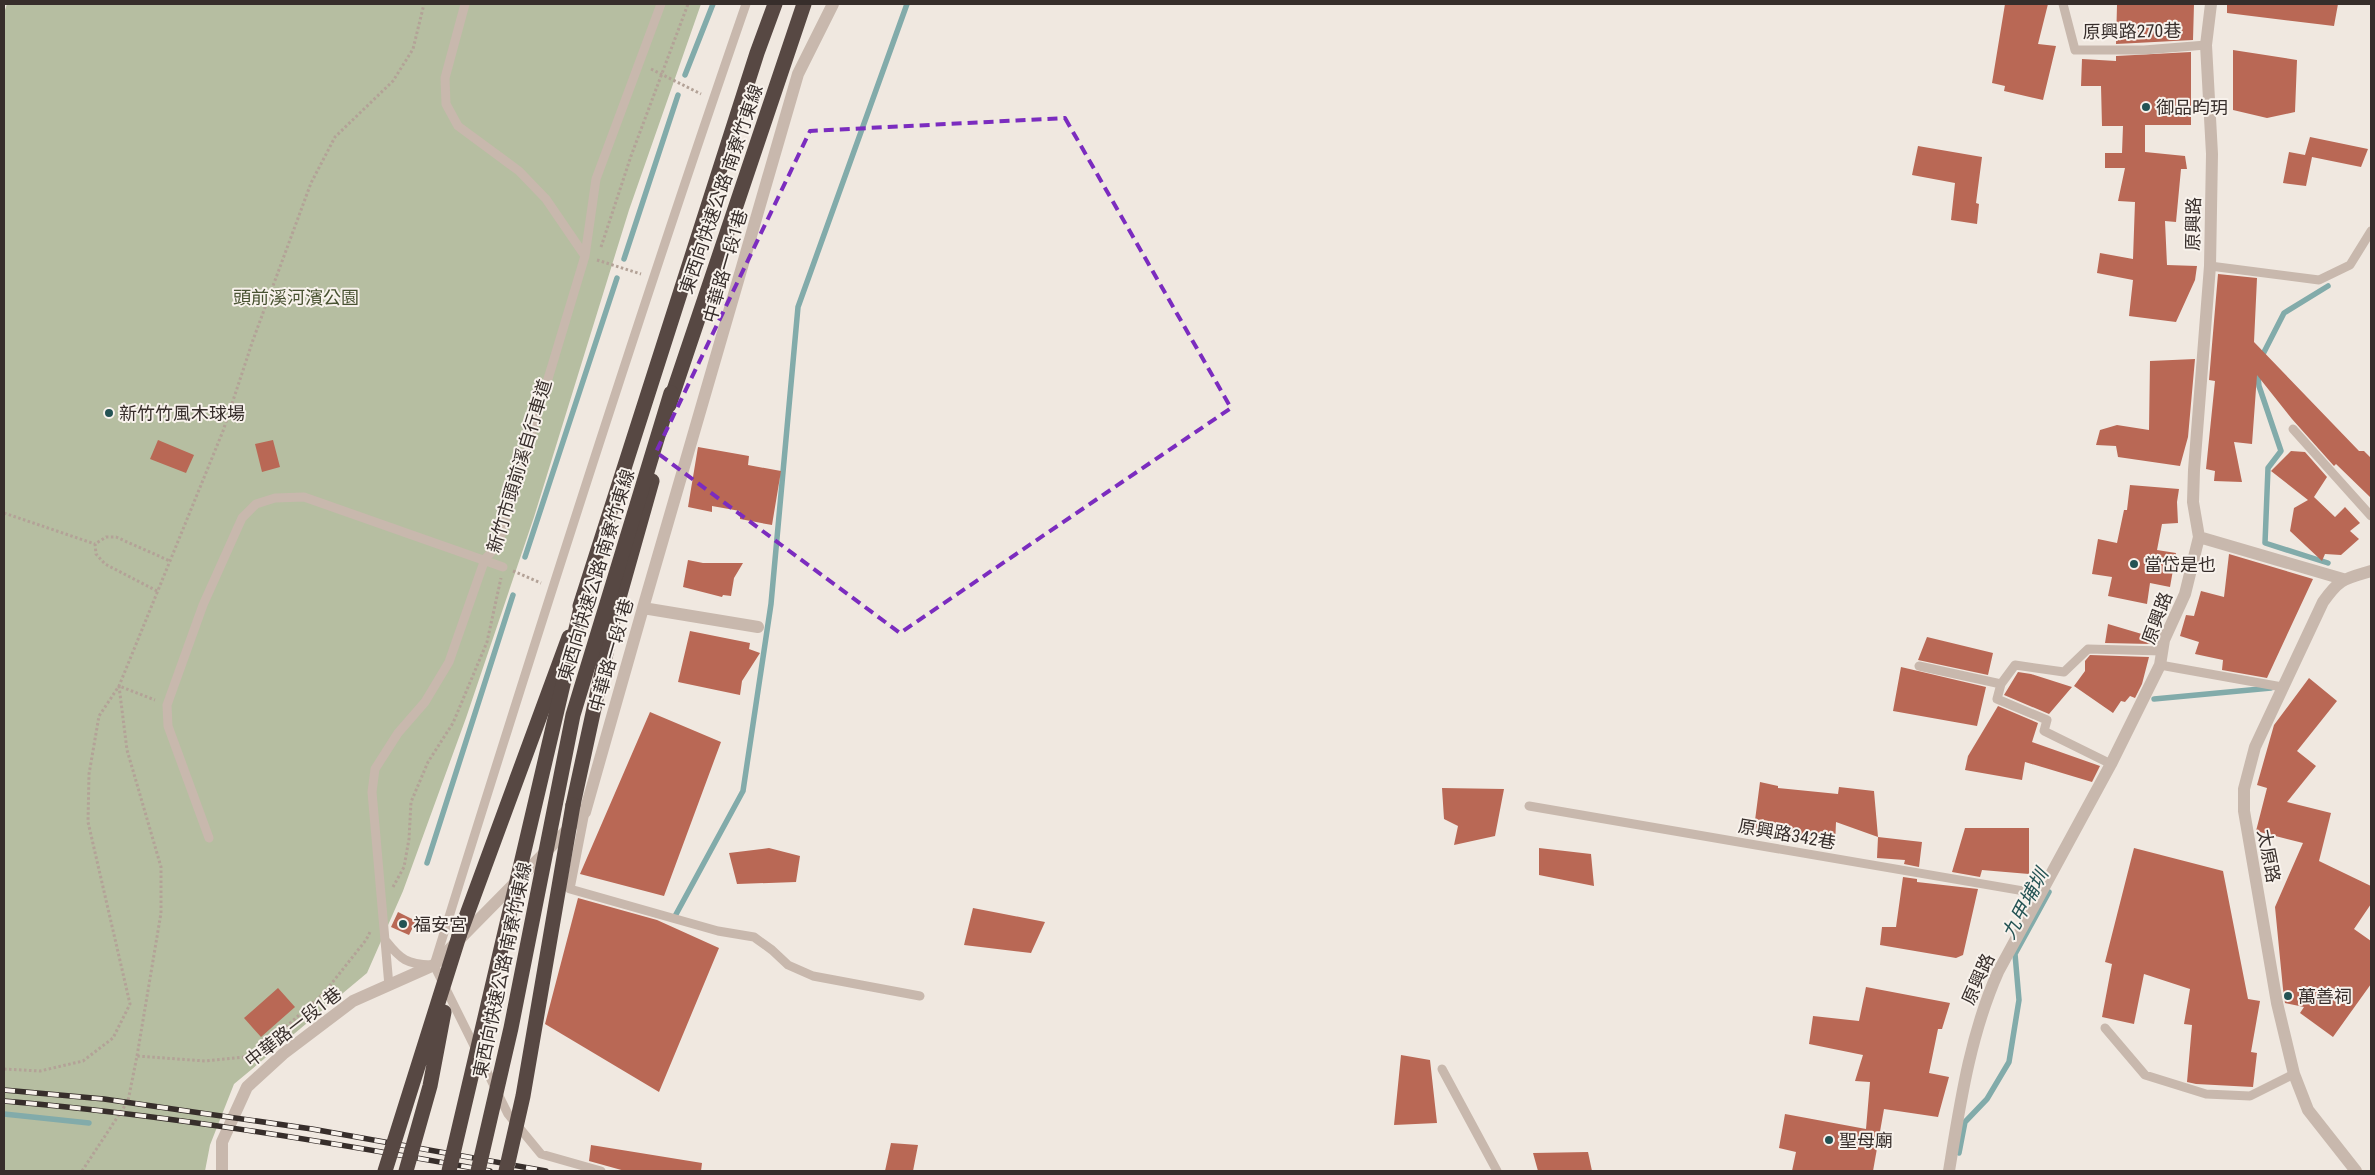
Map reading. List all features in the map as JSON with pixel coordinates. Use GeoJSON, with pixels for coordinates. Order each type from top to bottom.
{"type":"FeatureCollection","features":[{"type":"Feature","properties":{"kind":"highway","name":"東西向快速公路 南寮竹東線"},"geometry":{"type":"LineString","coordinates":[[449,1171],[584,596],[751,72],[775,4]]}},
{"type":"Feature","properties":{"kind":"highway","name":"東西向快速公路 南寮竹東線"},"geometry":{"type":"LineString","coordinates":[[478,1171],[510,1028],[573,715],[671,393],[804,4]]}},
{"type":"Feature","properties":{"kind":"highway"},"geometry":{"type":"LineString","coordinates":[[506,1171],[523,1096],[576,787],[615,612],[657,461],[671,393]]}},
{"type":"Feature","properties":{"kind":"highway"},"geometry":{"type":"LineString","coordinates":[[385,1171],[459,936],[584,596]]}},
{"type":"Feature","properties":{"kind":"highway"},"geometry":{"type":"LineString","coordinates":[[406,1171],[430,1086],[459,936]]}},
{"type":"Feature","properties":{"kind":"street","name":"中華路一段1巷"},"geometry":{"type":"LineString","coordinates":[[222,1171],[222,1142],[247,1087],[284,1054],[353,1001],[434,965],[585,812],[642,608],[798,74],[833,4]]}},
{"type":"Feature","properties":{"kind":"street","name":"原興路"},"geometry":{"type":"LineString","coordinates":[[1948,1171],[1963,1084],[1983,1006],[1998,972],[2111,764],[2160,665],[2164,640],[2185,594],[2200,537],[2193,502],[2210,266],[2212,154],[2206,45],[2210,4]]}},
{"type":"Feature","properties":{"kind":"street"},"geometry":{"type":"LineString","coordinates":[[2200,537],[2343,579],[2371,571]]}},
{"type":"Feature","properties":{"kind":"street","name":"太原路"},"geometry":{"type":"LineString","coordinates":[[2343,579],[2336,584],[2323,602],[2282,687],[2249,763],[2244,789],[2244,811],[2278,1003],[2294,1074],[2308,1110],[2356,1171]]}},
{"type":"Feature","properties":{"kind":"street"},"geometry":{"type":"LineString","coordinates":[[642,608],[758,627]]}},
{"type":"Feature","properties":{"kind":"lane"},"geometry":{"type":"LineString","coordinates":[[465,4],[445,78],[446,104],[458,126],[519,172],[546,199],[584,256]]}},
{"type":"Feature","properties":{"kind":"lane"},"geometry":{"type":"LineString","coordinates":[[389,986],[372,792],[375,769],[398,733],[425,702],[449,662],[484,560],[498,545],[584,256],[596,179],[661,4]]}},
{"type":"Feature","properties":{"kind":"lane"},"geometry":{"type":"LineString","coordinates":[[601,1171],[540,1154],[508,1114],[434,965],[552,588],[652,278],[746,4]]}},
{"type":"Feature","properties":{"kind":"lane","name":"原興路270巷"},"geometry":{"type":"LineString","coordinates":[[2064,4],[2075,50],[2144,50],[2206,45]]}},
{"type":"Feature","properties":{"kind":"lane"},"geometry":{"type":"LineString","coordinates":[[2210,266],[2319,280],[2350,265],[2371,231]]}},
{"type":"Feature","properties":{"kind":"lane"},"geometry":{"type":"LineString","coordinates":[[2293,429],[2371,516]]}},
{"type":"Feature","properties":{"kind":"lane"},"geometry":{"type":"LineString","coordinates":[[209,838],[168,726],[167,705],[203,605],[242,518],[256,504],[275,498],[304,497],[503,567]]}},
{"type":"Feature","properties":{"kind":"lane"},"geometry":{"type":"LineString","coordinates":[[2111,764],[2044,731],[2047,720],[1997,699],[2001,684],[2015,665],[2064,672],[2088,649],[2162,651]]}},
{"type":"Feature","properties":{"kind":"lane"},"geometry":{"type":"LineString","coordinates":[[2160,665],[2282,687]]}},
{"type":"Feature","properties":{"kind":"lane"},"geometry":{"type":"LineString","coordinates":[[1919,666],[2001,684]]}},
{"type":"Feature","properties":{"kind":"lane","name":"原興路342巷"},"geometry":{"type":"LineString","coordinates":[[1529,806],[2041,894]]}},
{"type":"Feature","properties":{"kind":"lane"},"geometry":{"type":"LineString","coordinates":[[585,812],[570,889],[718,931],[754,938],[772,950],[788,965],[813,976],[920,996]]}},
{"type":"Feature","properties":{"kind":"lane"},"geometry":{"type":"LineString","coordinates":[[385,940],[397,955],[412,964],[434,965]]}},
{"type":"Feature","properties":{"kind":"lane"},"geometry":{"type":"LineString","coordinates":[[2105,1028],[2145,1074],[2206,1094],[2250,1096],[2294,1074]]}},
{"type":"Feature","properties":{"kind":"lane"},"geometry":{"type":"LineString","coordinates":[[1442,1070],[1497,1171]]}},
{"type":"Feature","properties":{"kind":"path"},"geometry":{"type":"LineString","coordinates":[[4,1069],[40,1071],[83,1061],[113,1038],[130,1004],[88,822],[88,774],[99,716],[119,686],[223,431],[253,340],[311,183],[335,137],[393,81],[413,49],[424,4]]}},
{"type":"Feature","properties":{"kind":"path"},"geometry":{"type":"LineString","coordinates":[[594,266],[631,156],[688,4]]}},
{"type":"Feature","properties":{"kind":"path"},"geometry":{"type":"LineString","coordinates":[[662,75],[713,100]]}},
{"type":"Feature","properties":{"kind":"path"},"geometry":{"type":"LineString","coordinates":[[597,260],[652,278]]}},
{"type":"Feature","properties":{"kind":"path"},"geometry":{"type":"LineString","coordinates":[[4,513],[95,544]]}},
{"type":"Feature","properties":{"kind":"path"},"geometry":{"type":"LineString","coordinates":[[95,544],[106,537],[116,538],[170,561]]}},
{"type":"Feature","properties":{"kind":"path"},"geometry":{"type":"LineString","coordinates":[[95,544],[96,554],[106,564],[157,591]]}},
{"type":"Feature","properties":{"kind":"path"},"geometry":{"type":"LineString","coordinates":[[503,567],[552,588]]}},
{"type":"Feature","properties":{"kind":"path","name":"新竹市頭前溪自行車道"},"geometry":{"type":"LineString","coordinates":[[137,1056],[205,1061],[253,1056],[324,993],[366,940],[404,867],[409,839],[411,802],[428,762],[452,723],[488,642],[503,567]]}},
{"type":"Feature","properties":{"kind":"path"},"geometry":{"type":"LineString","coordinates":[[119,686],[167,705]]}},
{"type":"Feature","properties":{"kind":"path"},"geometry":{"type":"LineString","coordinates":[[82,1171],[128,1101],[161,914],[160,867],[127,750],[119,686]]}},
{"type":"Feature","properties":{"kind":"highlighted area"},"geometry":{"type":"Polygon","coordinates":[[[1065,118],[1231,408],[900,633],[656,452],[810,131],[1065,118]]]}},
{"type":"Feature","properties":{"kind":"green space","name":"頭前溪河濱公園"},"geometry":{"type":"Polygon","coordinates":[[[7,4],[701,4],[629,210],[534,517],[466,718],[403,891],[367,973],[234,1084],[210,1145],[205,1171],[4,1171],[4,13],[7,4]]]}},
{"type":"Feature","properties":{"kind":"building"},"geometry":{"type":"Polygon","coordinates":[[[2005,4],[2048,4],[2038,44],[2056,46],[2043,100],[2004,91],[2005,86],[1992,83],[2005,4]]]}},
{"type":"Feature","properties":{"kind":"building"},"geometry":{"type":"Polygon","coordinates":[[[2194,4],[2193,40],[2116,44],[2117,5],[2194,4]]]}},
{"type":"Feature","properties":{"kind":"building"},"geometry":{"type":"Polygon","coordinates":[[[2227,4],[2338,4],[2334,26],[2227,13],[2227,4]]]}},
{"type":"Feature","properties":{"kind":"building"},"geometry":{"type":"Polygon","coordinates":[[[2233,50],[2297,60],[2295,112],[2267,118],[2233,110],[2233,50]]]}},
{"type":"Feature","properties":{"kind":"building"},"geometry":{"type":"Polygon","coordinates":[[[2191,52],[2191,125],[2145,125],[2145,152],[2185,156],[2187,169],[2181,169],[2176,222],[2165,221],[2167,265],[2197,266],[2195,280],[2176,322],[2129,316],[2133,280],[2097,273],[2100,253],[2133,259],[2135,202],[2118,201],[2125,168],[2105,168],[2105,153],[2122,153],[2123,126],[2102,126],[2101,86],[2081,86],[2082,59],[2116,61],[2116,56],[2191,52]]]}},
{"type":"Feature","properties":{"kind":"building"},"geometry":{"type":"Polygon","coordinates":[[[2310,137],[2368,149],[2361,167],[2312,157],[2306,186],[2283,183],[2289,152],[2305,155],[2310,137]]]}},
{"type":"Feature","properties":{"kind":"building"},"geometry":{"type":"Polygon","coordinates":[[[1918,146],[1982,157],[1976,203],[1979,204],[1977,224],[1951,220],[1955,183],[1912,175],[1918,146]]]}},
{"type":"Feature","properties":{"kind":"building"},"geometry":{"type":"Polygon","coordinates":[[[2218,274],[2257,278],[2254,342],[2359,451],[2364,451],[2371,458],[2371,498],[2336,464],[2334,466],[2292,419],[2257,375],[2252,444],[2234,442],[2242,482],[2214,481],[2215,471],[2206,469],[2215,381],[2209,380],[2218,274]]]}},
{"type":"Feature","properties":{"kind":"building"},"geometry":{"type":"Polygon","coordinates":[[[2195,359],[2188,437],[2180,466],[2118,457],[2116,446],[2096,445],[2100,430],[2117,425],[2149,430],[2150,361],[2195,359]]]}},
{"type":"Feature","properties":{"kind":"building"},"geometry":{"type":"Polygon","coordinates":[[[158,440],[194,455],[186,473],[150,459],[158,440]]]}},
{"type":"Feature","properties":{"kind":"building"},"geometry":{"type":"Polygon","coordinates":[[[273,440],[280,467],[262,472],[255,444],[273,440]]]}},
{"type":"Feature","properties":{"kind":"building"},"geometry":{"type":"Polygon","coordinates":[[[698,447],[749,456],[748,465],[781,471],[772,525],[740,519],[740,511],[712,506],[712,512],[688,507],[698,447]]]}},
{"type":"Feature","properties":{"kind":"building"},"geometry":{"type":"Polygon","coordinates":[[[2291,451],[2305,452],[2327,477],[2314,497],[2335,517],[2345,507],[2360,523],[2350,531],[2359,539],[2341,555],[2325,554],[2322,561],[2290,531],[2294,508],[2308,500],[2271,471],[2291,451]]]}},
{"type":"Feature","properties":{"kind":"building","name":"當岱是也"},"geometry":{"type":"Polygon","coordinates":[[[2130,485],[2179,489],[2177,502],[2178,523],[2162,524],[2157,550],[2176,553],[2170,587],[2150,583],[2147,604],[2108,596],[2112,577],[2092,574],[2098,539],[2117,543],[2124,510],[2127,510],[2130,485]]]}},
{"type":"Feature","properties":{"kind":"building"},"geometry":{"type":"Polygon","coordinates":[[[2229,554],[2313,579],[2267,678],[2222,670],[2223,660],[2195,654],[2199,642],[2180,636],[2186,615],[2194,616],[2201,591],[2224,597],[2229,554]]]}},
{"type":"Feature","properties":{"kind":"building"},"geometry":{"type":"Polygon","coordinates":[[[688,560],[703,563],[743,563],[734,578],[731,596],[723,595],[722,597],[683,587],[688,560]]]}},
{"type":"Feature","properties":{"kind":"building"},"geometry":{"type":"Polygon","coordinates":[[[2108,624],[2152,637],[2151,644],[2105,643],[2108,624]]]}},
{"type":"Feature","properties":{"kind":"building"},"geometry":{"type":"Polygon","coordinates":[[[690,631],[750,643],[749,649],[760,653],[742,681],[740,695],[678,682],[690,631]]]}},
{"type":"Feature","properties":{"kind":"building"},"geometry":{"type":"Polygon","coordinates":[[[1927,637],[1993,653],[1988,675],[1918,660],[1927,637]]]}},
{"type":"Feature","properties":{"kind":"building"},"geometry":{"type":"Polygon","coordinates":[[[2090,655],[2149,657],[2142,684],[2135,698],[2130,696],[2125,702],[2121,701],[2113,713],[2074,686],[2085,671],[2085,661],[2090,655]]]}},
{"type":"Feature","properties":{"kind":"building"},"geometry":{"type":"Polygon","coordinates":[[[1901,667],[1986,687],[1977,726],[1893,711],[1901,667]]]}},
{"type":"Feature","properties":{"kind":"building"},"geometry":{"type":"Polygon","coordinates":[[[2018,672],[2031,674],[2072,687],[2049,714],[2004,695],[2018,672]]]}},
{"type":"Feature","properties":{"kind":"building"},"geometry":{"type":"Polygon","coordinates":[[[2309,678],[2337,701],[2297,751],[2316,766],[2287,802],[2331,813],[2319,861],[2371,886],[2371,904],[2354,929],[2371,941],[2371,984],[2333,1037],[2300,1013],[2304,1007],[2285,1003],[2275,907],[2303,843],[2256,831],[2267,788],[2257,785],[2274,725],[2309,678]]]}},
{"type":"Feature","properties":{"kind":"building"},"geometry":{"type":"Polygon","coordinates":[[[1998,706],[2038,723],[2032,742],[2100,766],[2092,782],[2025,762],[2022,780],[1965,770],[1968,756],[1998,706]]]}},
{"type":"Feature","properties":{"kind":"building"},"geometry":{"type":"Polygon","coordinates":[[[650,712],[721,742],[664,896],[580,874],[650,712]]]}},
{"type":"Feature","properties":{"kind":"building"},"geometry":{"type":"Polygon","coordinates":[[[1760,782],[1778,786],[1778,788],[1838,794],[1839,787],[1874,791],[1878,837],[1836,822],[1835,846],[1772,827],[1771,832],[1754,828],[1760,782]]]}},
{"type":"Feature","properties":{"kind":"building"},"geometry":{"type":"Polygon","coordinates":[[[1442,788],[1504,789],[1495,836],[1454,845],[1458,826],[1444,819],[1442,788]]]}},
{"type":"Feature","properties":{"kind":"building"},"geometry":{"type":"Polygon","coordinates":[[[1965,828],[2029,828],[2029,874],[1982,870],[1980,877],[1952,872],[1965,828]]]}},
{"type":"Feature","properties":{"kind":"building"},"geometry":{"type":"Polygon","coordinates":[[[1878,837],[1922,842],[1919,867],[1904,864],[1905,860],[1877,858],[1878,837]]]}},
{"type":"Feature","properties":{"kind":"building"},"geometry":{"type":"Polygon","coordinates":[[[769,848],[800,856],[796,882],[737,884],[729,853],[769,848]]]}},
{"type":"Feature","properties":{"kind":"building"},"geometry":{"type":"Polygon","coordinates":[[[1539,848],[1591,854],[1594,886],[1539,875],[1539,848]]]}},
{"type":"Feature","properties":{"kind":"building"},"geometry":{"type":"Polygon","coordinates":[[[2134,848],[2223,871],[2248,999],[2260,1001],[2251,1052],[2257,1053],[2253,1087],[2187,1082],[2192,1025],[2184,1024],[2190,989],[2144,974],[2134,1024],[2102,1017],[2112,964],[2105,962],[2134,848]]]}},
{"type":"Feature","properties":{"kind":"building"},"geometry":{"type":"Polygon","coordinates":[[[1903,877],[1917,879],[1917,882],[1978,889],[1963,955],[1956,958],[1880,945],[1882,927],[1896,927],[1903,877]]]}},
{"type":"Feature","properties":{"kind":"building"},"geometry":{"type":"Polygon","coordinates":[[[578,898],[657,920],[719,948],[659,1092],[545,1024],[578,898]]]}},
{"type":"Feature","properties":{"kind":"building"},"geometry":{"type":"Polygon","coordinates":[[[973,908],[1045,922],[1031,953],[964,945],[973,908]]]}},
{"type":"Feature","properties":{"kind":"building","name":"福安宮"},"geometry":{"type":"Polygon","coordinates":[[[398,912],[416,921],[409,935],[391,927],[398,912]]]}},
{"type":"Feature","properties":{"kind":"building"},"geometry":{"type":"Polygon","coordinates":[[[1866,987],[1950,1003],[1942,1029],[1938,1029],[1929,1073],[1949,1077],[1938,1117],[1884,1109],[1873,1171],[1792,1171],[1796,1152],[1779,1148],[1785,1114],[1866,1129],[1870,1082],[1855,1081],[1863,1055],[1809,1044],[1813,1016],[1859,1021],[1866,987]]]}},
{"type":"Feature","properties":{"kind":"building"},"geometry":{"type":"Polygon","coordinates":[[[278,988],[295,1007],[261,1037],[244,1018],[278,988]]]}},
{"type":"Feature","properties":{"kind":"building"},"geometry":{"type":"Polygon","coordinates":[[[1401,1055],[1430,1060],[1437,1123],[1394,1125],[1401,1055]]]}},
{"type":"Feature","properties":{"kind":"building"},"geometry":{"type":"Polygon","coordinates":[[[891,1143],[918,1145],[913,1171],[885,1171],[891,1143]]]}},
{"type":"Feature","properties":{"kind":"building"},"geometry":{"type":"Polygon","coordinates":[[[591,1145],[702,1163],[701,1171],[625,1171],[589,1161],[591,1145]]]}},
{"type":"Feature","properties":{"kind":"building"},"geometry":{"type":"Polygon","coordinates":[[[1588,1152],[1592,1171],[1538,1171],[1533,1153],[1588,1152]]]}},
{"type":"Feature","properties":{"kind":"waterway"},"geometry":{"type":"LineString","coordinates":[[685,75],[713,4]]}},
{"type":"Feature","properties":{"kind":"waterway"},"geometry":{"type":"LineString","coordinates":[[674,918],[743,791],[771,604],[798,307],[907,4]]}},
{"type":"Feature","properties":{"kind":"waterway"},"geometry":{"type":"LineString","coordinates":[[624,259],[678,95]]}},
{"type":"Feature","properties":{"kind":"waterway"},"geometry":{"type":"LineString","coordinates":[[525,557],[617,278]]}},
{"type":"Feature","properties":{"kind":"waterway","name":"九甲埔圳"},"geometry":{"type":"LineString","coordinates":[[2261,358],[2284,313],[2328,286]]}},
{"type":"Feature","properties":{"kind":"waterway","name":"九甲埔圳"},"geometry":{"type":"LineString","coordinates":[[2257,369],[2259,386],[2281,451],[2268,468],[2265,543],[2328,563]]}},
{"type":"Feature","properties":{"kind":"waterway"},"geometry":{"type":"LineString","coordinates":[[427,863],[513,595]]}},
{"type":"Feature","properties":{"kind":"waterway","name":"九甲埔圳"},"geometry":{"type":"LineString","coordinates":[[2154,699],[2271,688]]}},
{"type":"Feature","properties":{"kind":"waterway","name":"九甲埔圳"},"geometry":{"type":"LineString","coordinates":[[1959,1153],[1965,1122],[1987,1099],[2009,1062],[2019,1000],[2015,954],[2049,892]]}},
{"type":"Feature","properties":{"kind":"waterway"},"geometry":{"type":"LineString","coordinates":[[4,1114],[89,1123]]}},
{"type":"Feature","properties":{"kind":"railway"},"geometry":{"type":"LineString","coordinates":[[4,1090],[104,1099],[312,1129],[546,1171]]}},
{"type":"Feature","properties":{"kind":"railway"},"geometry":{"type":"LineString","coordinates":[[4,1101],[248,1130],[490,1171]]}},
{"type":"Feature","properties":{"kind":"place","name":"御品昀玥"},"geometry":{"type":"Point","coordinates":[2146,107]}},
{"type":"Feature","properties":{"kind":"place","name":"新竹竹風木球場"},"geometry":{"type":"Point","coordinates":[109,413]}},
{"type":"Feature","properties":{"kind":"place","name":"當岱是也"},"geometry":{"type":"Point","coordinates":[2134,564]}},
{"type":"Feature","properties":{"kind":"place","name":"福安宮"},"geometry":{"type":"Point","coordinates":[403,924]}},
{"type":"Feature","properties":{"kind":"place","name":"萬善祠"},"geometry":{"type":"Point","coordinates":[2288,996]}},
{"type":"Feature","properties":{"kind":"place","name":"聖母廟"},"geometry":{"type":"Point","coordinates":[1829,1140]}}]}
